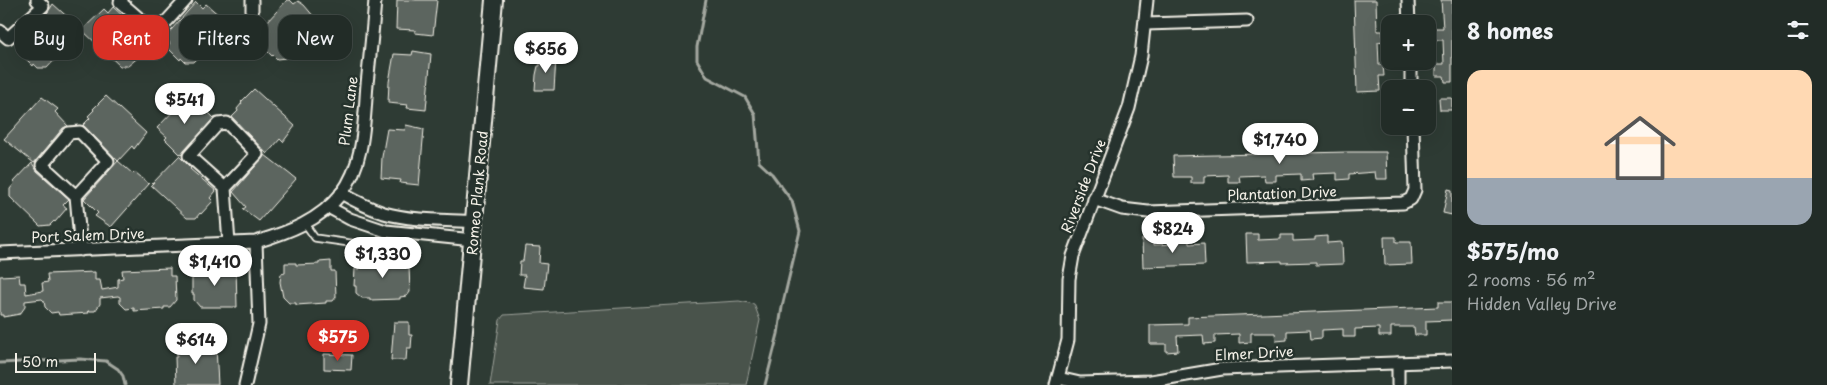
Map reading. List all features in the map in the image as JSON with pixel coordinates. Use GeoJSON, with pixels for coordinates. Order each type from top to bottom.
{"type":"FeatureCollection","features":[{"type":"Feature","properties":{"kind":"main road","name":"Romeo Plank Road"},"geometry":{"type":"LineString","coordinates":[[459,385],[494,0]]}},
{"type":"Feature","properties":{"kind":"street"},"geometry":{"type":"LineString","coordinates":[[0,32],[8,38],[43,6],[37,0]]}},
{"type":"Feature","properties":{"kind":"street"},"geometry":{"type":"LineString","coordinates":[[122,0],[120,2],[156,33],[186,0]]}},
{"type":"Feature","properties":{"kind":"street"},"geometry":{"type":"LineString","coordinates":[[252,0],[252,15]]}},
{"type":"Feature","properties":{"kind":"street","name":"Plum Lane"},"geometry":{"type":"LineString","coordinates":[[342,193],[355,166],[362,137],[375,0]]}},
{"type":"Feature","properties":{"kind":"street","name":"Riverside Drive"},"geometry":{"type":"LineString","coordinates":[[1057,381],[1069,329],[1070,267],[1128,108],[1141,56],[1147,0]]}},
{"type":"Feature","properties":{"kind":"street"},"geometry":{"type":"LineString","coordinates":[[1408,0],[1409,15]]}},
{"type":"Feature","properties":{"kind":"street"},"geometry":{"type":"LineString","coordinates":[[1145,24],[1247,21]]}},
{"type":"Feature","properties":{"kind":"street"},"geometry":{"type":"LineString","coordinates":[[225,188],[257,154],[227,123],[218,124],[189,156],[225,188],[229,244]]}},
{"type":"Feature","properties":{"kind":"street"},"geometry":{"type":"LineString","coordinates":[[76,196],[108,161],[80,132],[69,133],[42,165],[76,196],[81,250]]}},
{"type":"Feature","properties":{"kind":"street","name":"Plantation Drive"},"geometry":{"type":"LineString","coordinates":[[1094,199],[1122,208],[1148,212],[1397,204],[1408,202],[1412,199],[1415,190],[1413,135]]}},
{"type":"Feature","properties":{"kind":"street"},"geometry":{"type":"LineString","coordinates":[[342,193],[362,204],[386,213],[418,218],[475,222]]}},
{"type":"Feature","properties":{"kind":"street","name":"Port Salem Drive"},"geometry":{"type":"LineString","coordinates":[[0,253],[256,242],[278,236],[305,224],[328,207],[342,193]]}},
{"type":"Feature","properties":{"kind":"street"},"geometry":{"type":"LineString","coordinates":[[328,207],[350,219],[386,231],[473,240]]}},
{"type":"Feature","properties":{"kind":"street"},"geometry":{"type":"LineString","coordinates":[[245,385],[259,324],[256,242]]}},
{"type":"Feature","properties":{"kind":"street","name":"Elmer Drive"},"geometry":{"type":"LineString","coordinates":[[1057,381],[1090,383],[1151,381],[1222,369],[1452,361]]}},
{"type":"Feature","properties":{"kind":"street"},"geometry":{"type":"LineString","coordinates":[[1398,363],[1398,385]]}},
{"type":"Feature","properties":{"kind":"lane"},"geometry":{"type":"LineString","coordinates":[[305,224],[315,238],[405,251]]}},
{"type":"Feature","properties":{"kind":"shaded area"},"geometry":{"type":"Polygon","coordinates":[[[739,301],[754,304],[760,320],[746,385],[490,385],[500,320],[504,315],[739,301]]]}},
{"type":"Feature","properties":{"kind":"building"},"geometry":{"type":"Polygon","coordinates":[[[287,0],[294,4],[298,1],[312,15],[278,15],[278,59],[268,52],[268,21],[287,0]]]}},
{"type":"Feature","properties":{"kind":"building"},"geometry":{"type":"Polygon","coordinates":[[[397,0],[437,0],[433,35],[415,33],[415,30],[396,29],[397,0]]]}},
{"type":"Feature","properties":{"kind":"building"},"geometry":{"type":"Polygon","coordinates":[[[1354,0],[1376,0],[1377,31],[1381,31],[1381,41],[1378,42],[1379,65],[1381,65],[1381,70],[1383,70],[1384,76],[1379,76],[1380,91],[1357,92],[1354,0]]]}},
{"type":"Feature","properties":{"kind":"building"},"geometry":{"type":"Polygon","coordinates":[[[1441,0],[1452,0],[1452,82],[1445,82],[1444,76],[1436,76],[1436,64],[1444,64],[1443,40],[1436,40],[1436,28],[1443,28],[1441,0]]]}},
{"type":"Feature","properties":{"kind":"building"},"geometry":{"type":"Polygon","coordinates":[[[196,2],[202,8],[206,4],[219,15],[184,15],[196,2]]]}},
{"type":"Feature","properties":{"kind":"building"},"geometry":{"type":"Polygon","coordinates":[[[53,4],[65,15],[45,15],[53,4]]]}},
{"type":"Feature","properties":{"kind":"building"},"geometry":{"type":"Polygon","coordinates":[[[113,7],[122,15],[98,15],[104,9],[108,13],[113,7]]]}},
{"type":"Feature","properties":{"kind":"building"},"geometry":{"type":"Polygon","coordinates":[[[93,20],[93,40],[83,31],[93,20]]]}},
{"type":"Feature","properties":{"kind":"building"},"geometry":{"type":"Polygon","coordinates":[[[179,21],[179,59],[169,49],[169,32],[179,21]]]}},
{"type":"Feature","properties":{"kind":"building"},"geometry":{"type":"Polygon","coordinates":[[[413,51],[431,54],[426,110],[407,108],[408,105],[388,103],[389,82],[394,54],[412,55],[413,51]]]}},
{"type":"Feature","properties":{"kind":"building"},"geometry":{"type":"Polygon","coordinates":[[[540,57],[556,58],[554,90],[535,90],[540,57]]]}},
{"type":"Feature","properties":{"kind":"building"},"geometry":{"type":"Polygon","coordinates":[[[27,60],[54,60],[47,68],[38,68],[34,64],[33,66],[27,60]]]}},
{"type":"Feature","properties":{"kind":"building"},"geometry":{"type":"Polygon","coordinates":[[[114,60],[135,60],[128,66],[120,66],[114,60]]]}},
{"type":"Feature","properties":{"kind":"building"},"geometry":{"type":"Polygon","coordinates":[[[183,60],[196,60],[194,62],[185,62],[183,60]]]}},
{"type":"Feature","properties":{"kind":"building"},"geometry":{"type":"Polygon","coordinates":[[[254,89],[295,126],[283,142],[280,139],[267,154],[232,117],[238,111],[237,109],[241,102],[254,89]]]}},
{"type":"Feature","properties":{"kind":"building"},"geometry":{"type":"Polygon","coordinates":[[[106,96],[146,133],[134,149],[132,146],[118,161],[83,125],[90,118],[88,116],[93,109],[106,96]]]}},
{"type":"Feature","properties":{"kind":"building"},"geometry":{"type":"Polygon","coordinates":[[[42,97],[58,109],[55,112],[68,126],[63,128],[34,163],[4,139],[42,97]]]}},
{"type":"Feature","properties":{"kind":"building"},"geometry":{"type":"Polygon","coordinates":[[[187,97],[196,105],[199,103],[214,118],[181,155],[157,128],[187,97]]]}},
{"type":"Feature","properties":{"kind":"building"},"geometry":{"type":"Polygon","coordinates":[[[1439,98],[1452,98],[1452,110],[1440,110],[1439,98]]]}},
{"type":"Feature","properties":{"kind":"building"},"geometry":{"type":"Polygon","coordinates":[[[406,125],[424,129],[419,185],[400,183],[401,180],[381,178],[382,157],[387,129],[405,130],[406,125]]]}},
{"type":"Feature","properties":{"kind":"building"},"geometry":{"type":"Polygon","coordinates":[[[1386,152],[1387,179],[1376,179],[1375,172],[1349,174],[1349,179],[1337,180],[1337,173],[1312,174],[1313,180],[1301,181],[1301,174],[1276,175],[1276,181],[1265,181],[1264,175],[1239,176],[1240,182],[1228,182],[1228,175],[1204,176],[1204,183],[1191,183],[1191,177],[1174,177],[1173,156],[1386,152]]]}},
{"type":"Feature","properties":{"kind":"building"},"geometry":{"type":"Polygon","coordinates":[[[265,155],[296,179],[259,221],[243,209],[246,207],[233,192],[265,155]]]}},
{"type":"Feature","properties":{"kind":"building"},"geometry":{"type":"Polygon","coordinates":[[[179,156],[190,169],[216,191],[210,198],[213,201],[196,218],[187,218],[151,185],[179,156]]]}},
{"type":"Feature","properties":{"kind":"building"},"geometry":{"type":"Polygon","coordinates":[[[118,161],[133,174],[135,172],[149,184],[111,227],[95,216],[98,213],[84,199],[118,161]]]}},
{"type":"Feature","properties":{"kind":"building"},"geometry":{"type":"Polygon","coordinates":[[[32,163],[37,171],[69,199],[63,205],[67,208],[50,225],[40,226],[10,197],[10,189],[13,183],[32,163]]]}},
{"type":"Feature","properties":{"kind":"building"},"geometry":{"type":"Polygon","coordinates":[[[1448,189],[1452,190],[1452,215],[1443,213],[1448,189]]]}},
{"type":"Feature","properties":{"kind":"building"},"geometry":{"type":"Polygon","coordinates":[[[1246,234],[1258,234],[1258,240],[1281,239],[1281,235],[1293,235],[1293,241],[1315,240],[1315,237],[1327,236],[1327,243],[1342,242],[1343,264],[1316,265],[1316,262],[1282,263],[1282,261],[1247,262],[1246,234]]]}},
{"type":"Feature","properties":{"kind":"building"},"geometry":{"type":"Polygon","coordinates":[[[1189,237],[1189,244],[1204,243],[1205,265],[1143,267],[1142,239],[1153,239],[1154,245],[1177,244],[1177,238],[1189,237]]]}},
{"type":"Feature","properties":{"kind":"building"},"geometry":{"type":"Polygon","coordinates":[[[1384,237],[1396,237],[1396,242],[1411,242],[1412,264],[1385,265],[1384,237]]]}},
{"type":"Feature","properties":{"kind":"building"},"geometry":{"type":"Polygon","coordinates":[[[525,246],[540,247],[539,263],[547,264],[544,289],[523,287],[525,275],[519,275],[520,261],[523,261],[525,246]]]}},
{"type":"Feature","properties":{"kind":"building"},"geometry":{"type":"Polygon","coordinates":[[[393,257],[405,257],[405,267],[409,266],[410,292],[407,296],[400,297],[400,299],[370,300],[370,298],[362,298],[356,293],[356,286],[354,286],[355,269],[359,269],[359,259],[370,258],[370,261],[393,260],[393,257]]]}},
{"type":"Feature","properties":{"kind":"building"},"geometry":{"type":"Polygon","coordinates":[[[331,261],[331,271],[335,271],[336,297],[333,301],[296,305],[296,303],[289,303],[283,297],[280,282],[281,274],[285,273],[285,263],[296,263],[296,265],[319,264],[319,262],[331,261]]]}},
{"type":"Feature","properties":{"kind":"building"},"geometry":{"type":"Polygon","coordinates":[[[196,266],[236,266],[237,307],[200,307],[194,300],[194,294],[192,294],[192,276],[196,276],[196,266]]]}},
{"type":"Feature","properties":{"kind":"building"},"geometry":{"type":"Polygon","coordinates":[[[170,268],[170,276],[175,276],[176,300],[170,307],[164,307],[164,309],[134,311],[134,308],[126,309],[120,303],[120,297],[118,296],[100,298],[100,304],[95,311],[88,311],[89,313],[59,315],[58,312],[51,313],[45,307],[42,299],[25,301],[25,307],[20,314],[3,317],[3,315],[0,315],[0,276],[19,275],[20,283],[25,283],[26,294],[43,291],[42,283],[48,282],[47,274],[95,272],[95,280],[100,280],[102,290],[118,287],[118,279],[123,278],[122,270],[170,268]]]}},
{"type":"Feature","properties":{"kind":"building"},"geometry":{"type":"Polygon","coordinates":[[[1438,302],[1452,302],[1452,320],[1426,321],[1426,335],[1415,335],[1414,327],[1391,327],[1391,336],[1379,336],[1379,328],[1355,329],[1355,337],[1343,337],[1343,329],[1322,330],[1322,338],[1311,339],[1310,330],[1287,331],[1287,340],[1276,341],[1275,333],[1251,333],[1251,342],[1239,343],[1239,334],[1215,335],[1215,343],[1204,344],[1203,335],[1177,336],[1178,351],[1166,352],[1166,344],[1150,344],[1150,325],[1188,324],[1188,317],[1438,307],[1438,302]]]}},
{"type":"Feature","properties":{"kind":"building"},"geometry":{"type":"Polygon","coordinates":[[[394,322],[409,322],[409,335],[412,335],[411,348],[407,348],[406,360],[391,360],[394,322]]]}},
{"type":"Feature","properties":{"kind":"building"},"geometry":{"type":"Polygon","coordinates":[[[189,341],[207,342],[207,346],[216,346],[218,385],[176,385],[175,357],[177,357],[177,350],[182,344],[189,343],[189,341]]]}},
{"type":"Feature","properties":{"kind":"building"},"geometry":{"type":"Polygon","coordinates":[[[324,354],[352,355],[351,370],[324,369],[324,354]]]}},
{"type":"Feature","properties":{"kind":"waterway"},"geometry":{"type":"LineString","coordinates":[[706,0],[697,47],[697,60],[707,77],[745,97],[755,114],[759,162],[772,174],[792,201],[800,231],[765,385]]}},
{"type":"Feature","properties":{"kind":"waterway"},"geometry":{"type":"LineString","coordinates":[[0,363],[80,359],[106,361],[118,369],[123,376],[125,385]]}}]}
